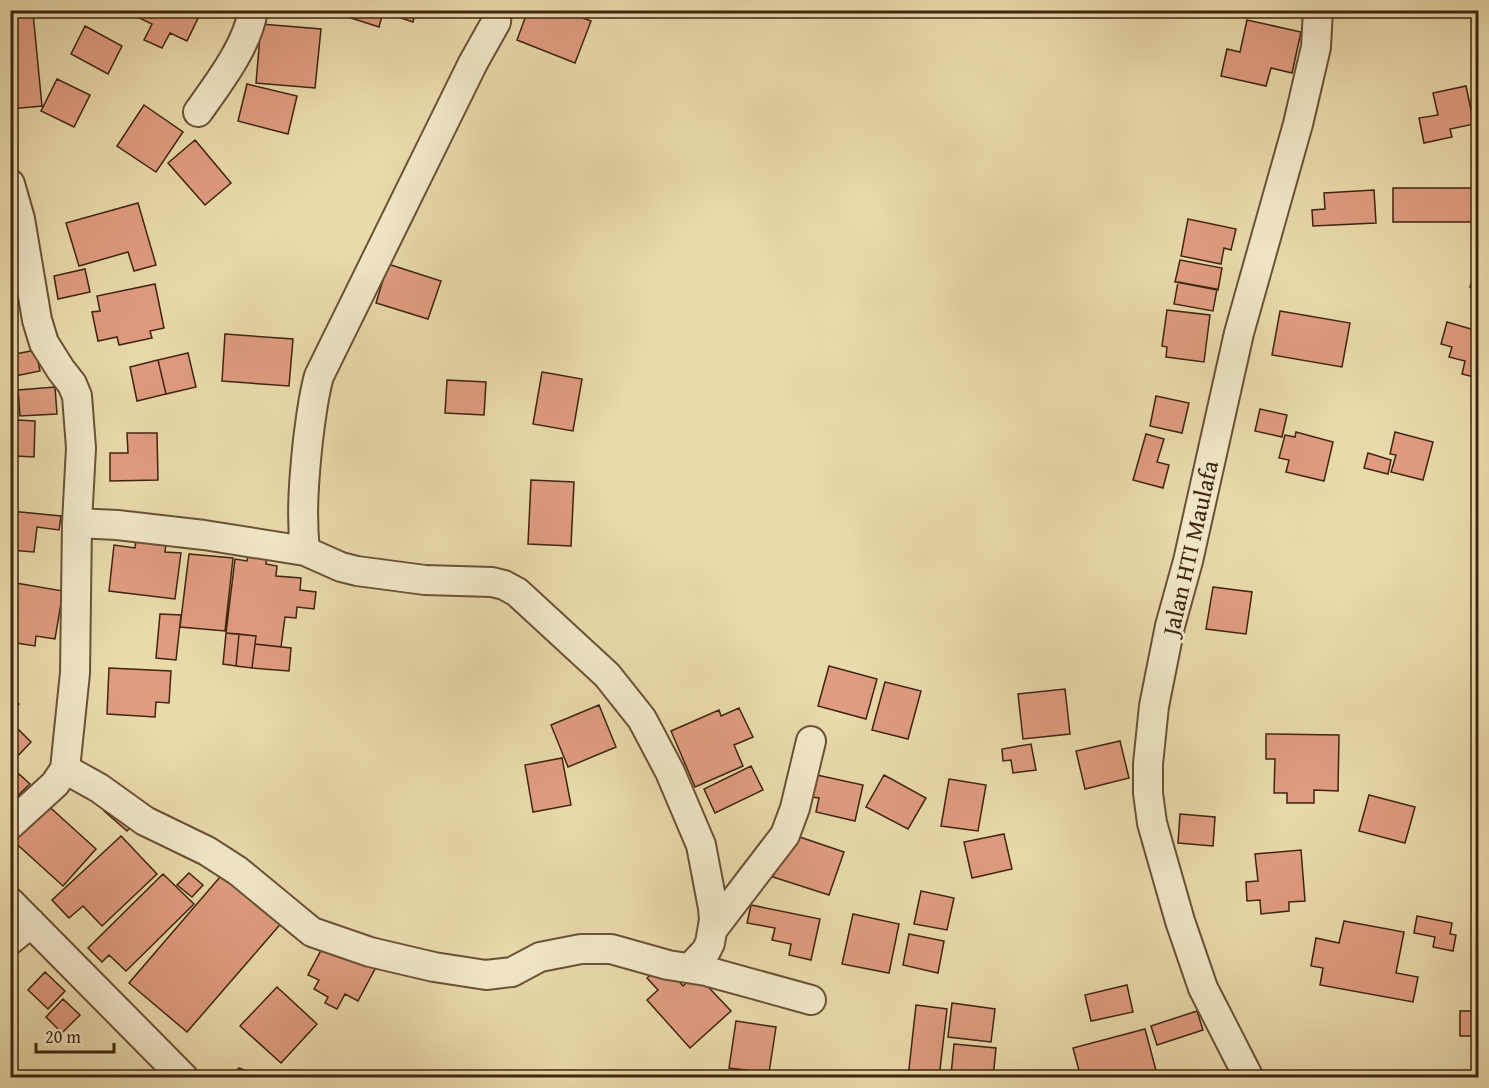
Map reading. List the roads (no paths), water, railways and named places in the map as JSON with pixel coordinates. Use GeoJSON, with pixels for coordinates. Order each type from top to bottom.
{"type":"FeatureCollection","features":[{"type":"Feature","properties":{"kind":"street"},"geometry":{"type":"LineString","coordinates":[[198,112],[238,50],[252,22],[254,10]]}},
{"type":"Feature","properties":{"kind":"street"},"geometry":{"type":"LineString","coordinates":[[305,551],[302,521],[304,476],[314,393],[319,376],[473,63],[496,22],[497,10]]}},
{"type":"Feature","properties":{"kind":"street","name":"Jalan HTI Maulafa"},"geometry":{"type":"LineString","coordinates":[[1249,1077],[1203,988],[1180,921],[1152,823],[1148,793],[1148,764],[1154,706],[1170,626],[1188,561],[1239,333],[1303,102],[1316,47],[1318,10]]}},
{"type":"Feature","properties":{"kind":"street"},"geometry":{"type":"LineString","coordinates":[[10,184],[20,219],[37,320],[44,342],[72,384],[77,396],[81,448],[76,523],[75,673],[65,769],[55,784],[10,825]]}},
{"type":"Feature","properties":{"kind":"street"},"geometry":{"type":"LineString","coordinates":[[76,523],[172,531],[305,551],[341,567],[357,571],[425,580],[492,582],[517,592],[563,637],[607,675],[642,720],[670,772],[701,845],[713,908],[713,929],[706,951],[690,968]]}},
{"type":"Feature","properties":{"kind":"street"},"geometry":{"type":"LineString","coordinates":[[713,929],[785,835],[795,808],[811,741]]}},
{"type":"Feature","properties":{"kind":"street"},"geometry":{"type":"LineString","coordinates":[[65,769],[99,788],[145,821],[207,851],[230,866],[312,932],[370,952],[434,967],[486,975],[512,972],[540,957],[581,949],[611,949],[811,1000]]}},
{"type":"Feature","properties":{"kind":"street"},"geometry":{"type":"LineString","coordinates":[[10,902],[21,932],[184,1077]]}}]}
